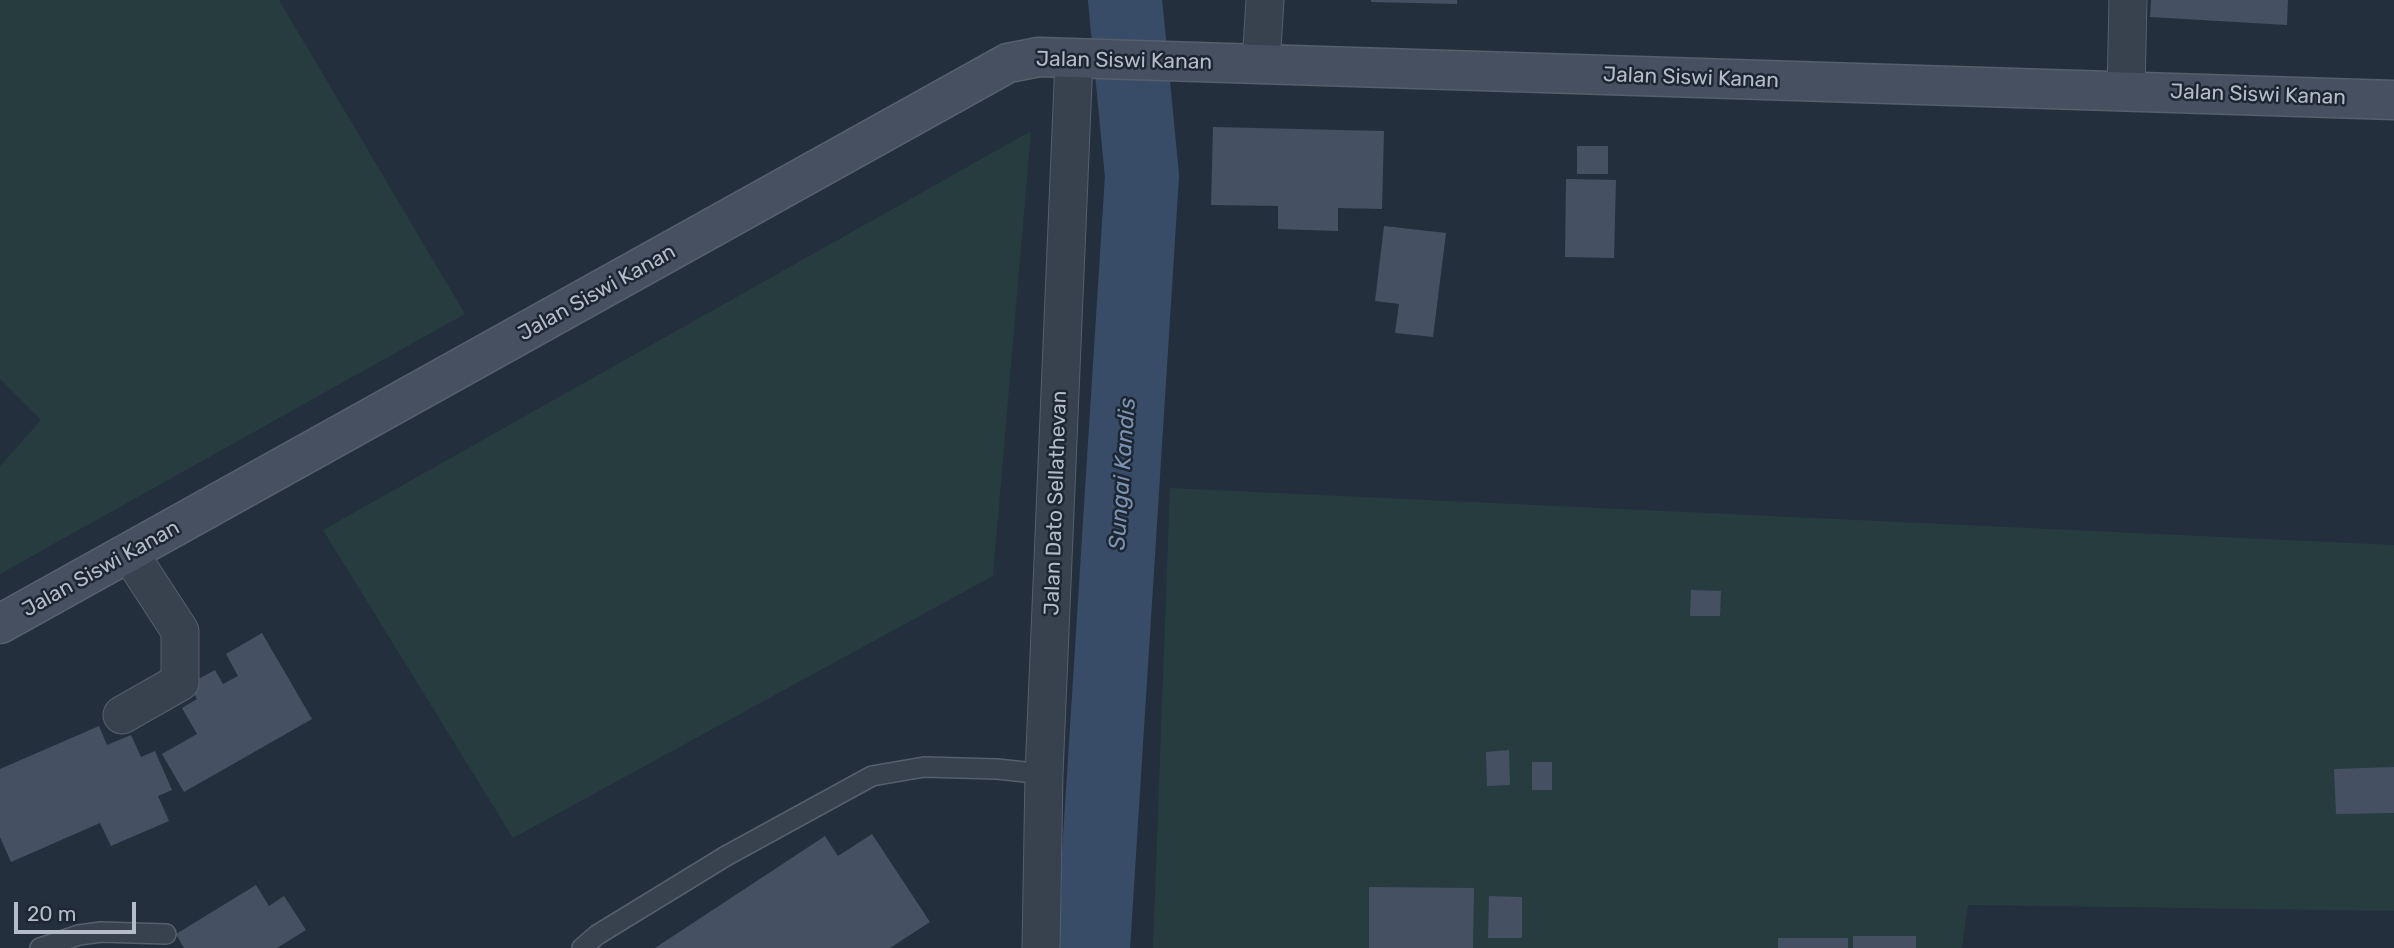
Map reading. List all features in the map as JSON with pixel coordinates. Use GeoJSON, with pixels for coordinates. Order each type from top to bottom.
{"type":"FeatureCollection","features":[{"type":"Feature","properties":{"kind":"street"},"geometry":{"type":"LineString","coordinates":[[1261,64],[1265,0]]}},
{"type":"Feature","properties":{"kind":"street"},"geometry":{"type":"LineString","coordinates":[[2126,91],[2128,0]]}},
{"type":"Feature","properties":{"kind":"street","name":"Jalan Siswi Kanan"},"geometry":{"type":"LineString","coordinates":[[0,624],[130,554],[1007,63],[1039,57],[2394,100]]}},
{"type":"Feature","properties":{"kind":"street","name":"Jalan Dato Sellathevan"},"geometry":{"type":"LineString","coordinates":[[1041,948],[1044,774],[1084,59]]}},
{"type":"Feature","properties":{"kind":"street"},"geometry":{"type":"LineString","coordinates":[[122,715],[180,682],[180,631],[130,554]]}},
{"type":"Feature","properties":{"kind":"lane"},"geometry":{"type":"LineString","coordinates":[[582,948],[726,856],[872,776],[924,767],[997,769],[1044,774]]}},
{"type":"Feature","properties":{"kind":"lane"},"geometry":{"type":"LineString","coordinates":[[40,948],[79,935],[101,932],[166,934]]}},
{"type":"Feature","properties":{"kind":"green space"},"geometry":{"type":"Polygon","coordinates":[[[0,0],[279,0],[465,314],[0,574],[0,466],[41,420],[0,379],[0,0]]]}},
{"type":"Feature","properties":{"kind":"green space"},"geometry":{"type":"Polygon","coordinates":[[[1031,131],[993,576],[513,838],[323,530],[1031,131]]]}},
{"type":"Feature","properties":{"kind":"green space"},"geometry":{"type":"Polygon","coordinates":[[[1170,488],[2394,545],[2394,911],[1968,905],[1962,948],[1153,948],[1170,488]]]}},
{"type":"Feature","properties":{"kind":"building"},"geometry":{"type":"Polygon","coordinates":[[[1457,0],[1457,4],[1371,2],[1457,0]]]}},
{"type":"Feature","properties":{"kind":"building"},"geometry":{"type":"Polygon","coordinates":[[[2151,0],[2288,0],[2287,25],[2150,17],[2151,0]]]}},
{"type":"Feature","properties":{"kind":"building"},"geometry":{"type":"Polygon","coordinates":[[[1213,127],[1384,131],[1382,209],[1338,208],[1338,231],[1278,229],[1278,206],[1211,205],[1213,127]]]}},
{"type":"Feature","properties":{"kind":"building"},"geometry":{"type":"Polygon","coordinates":[[[1577,146],[1608,146],[1608,174],[1577,174],[1577,146]]]}},
{"type":"Feature","properties":{"kind":"building"},"geometry":{"type":"Polygon","coordinates":[[[1566,179],[1616,180],[1614,258],[1565,257],[1566,179]]]}},
{"type":"Feature","properties":{"kind":"building"},"geometry":{"type":"Polygon","coordinates":[[[1384,226],[1446,233],[1433,337],[1395,333],[1399,304],[1375,301],[1384,226]]]}},
{"type":"Feature","properties":{"kind":"building"},"geometry":{"type":"Polygon","coordinates":[[[1691,590],[1721,591],[1720,616],[1690,616],[1691,590]]]}},
{"type":"Feature","properties":{"kind":"building"},"geometry":{"type":"Polygon","coordinates":[[[262,633],[312,719],[184,792],[162,754],[197,734],[182,708],[197,699],[189,684],[215,670],[223,684],[238,676],[226,654],[262,633]]]}},
{"type":"Feature","properties":{"kind":"building"},"geometry":{"type":"Polygon","coordinates":[[[99,726],[107,745],[131,735],[141,757],[155,751],[172,790],[158,796],[169,821],[111,846],[100,823],[11,862],[0,837],[0,769],[99,726]]]}},
{"type":"Feature","properties":{"kind":"building"},"geometry":{"type":"Polygon","coordinates":[[[1509,750],[1510,785],[1487,786],[1486,752],[1509,750]]]}},
{"type":"Feature","properties":{"kind":"building"},"geometry":{"type":"Polygon","coordinates":[[[1532,762],[1552,762],[1552,790],[1532,790],[1532,762]]]}},
{"type":"Feature","properties":{"kind":"building"},"geometry":{"type":"Polygon","coordinates":[[[2394,767],[2394,813],[2336,814],[2334,769],[2394,767]]]}},
{"type":"Feature","properties":{"kind":"building"},"geometry":{"type":"Polygon","coordinates":[[[872,834],[930,922],[890,948],[655,948],[825,836],[838,856],[872,834]]]}},
{"type":"Feature","properties":{"kind":"building"},"geometry":{"type":"Polygon","coordinates":[[[256,885],[269,906],[284,896],[306,930],[277,948],[184,948],[176,934],[256,885]]]}},
{"type":"Feature","properties":{"kind":"building"},"geometry":{"type":"Polygon","coordinates":[[[1369,887],[1474,888],[1473,948],[1369,948],[1369,887]]]}},
{"type":"Feature","properties":{"kind":"building"},"geometry":{"type":"Polygon","coordinates":[[[1489,896],[1522,897],[1522,938],[1488,938],[1489,896]]]}},
{"type":"Feature","properties":{"kind":"building"},"geometry":{"type":"Polygon","coordinates":[[[1853,936],[1916,936],[1916,948],[1853,948],[1853,936]]]}},
{"type":"Feature","properties":{"kind":"building"},"geometry":{"type":"Polygon","coordinates":[[[1778,938],[1848,938],[1848,948],[1778,948],[1778,938]]]}},
{"type":"Feature","properties":{"kind":"waterway","name":"Sungai Kandis"},"geometry":{"type":"LineString","coordinates":[[1093,948],[1142,176],[1125,0]]}}]}
